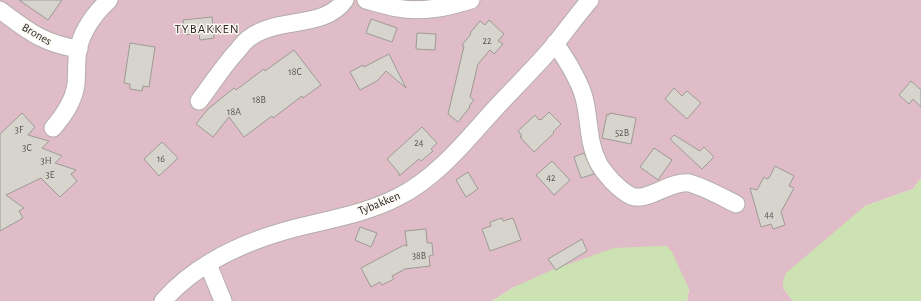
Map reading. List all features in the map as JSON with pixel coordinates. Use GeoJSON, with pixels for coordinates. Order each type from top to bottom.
{"type":"FeatureCollection","features":[{"type":"Feature","properties":{"kind":"street"},"geometry":{"type":"LineString","coordinates":[[53,128],[64,114],[71,101],[76,86],[78,49],[93,16],[109,0]]}},
{"type":"Feature","properties":{"kind":"street"},"geometry":{"type":"LineString","coordinates":[[199,101],[229,59],[248,38],[266,29],[287,23],[322,17],[340,6],[345,0]]}},
{"type":"Feature","properties":{"kind":"street"},"geometry":{"type":"LineString","coordinates":[[366,0],[398,9],[425,5],[449,6],[471,0]]}},
{"type":"Feature","properties":{"kind":"street","name":"Tybakken"},"geometry":{"type":"LineString","coordinates":[[163,301],[176,287],[208,264],[248,243],[310,224],[348,216],[385,204],[429,177],[460,148],[555,43],[590,0]]}},
{"type":"Feature","properties":{"kind":"street","name":"Brones"},"geometry":{"type":"LineString","coordinates":[[0,10],[33,34],[49,42],[63,47],[78,49]]}},
{"type":"Feature","properties":{"kind":"street"},"geometry":{"type":"LineString","coordinates":[[555,43],[567,59],[582,92],[587,110],[592,144],[597,160],[603,171],[616,185],[631,196],[637,198],[644,197],[669,186],[688,183],[736,204]]}},
{"type":"Feature","properties":{"kind":"street"},"geometry":{"type":"LineString","coordinates":[[208,264],[223,301]]}},
{"type":"Feature","properties":{"kind":"shaded area"},"geometry":{"type":"Polygon","coordinates":[[[0,0],[921,0],[921,178],[913,189],[865,206],[783,288],[793,301],[687,301],[689,289],[514,287],[492,301],[0,301],[0,0]]]}},
{"type":"Feature","properties":{"kind":"shaded area"},"geometry":{"type":"Polygon","coordinates":[[[921,178],[921,301],[793,301],[783,288],[783,281],[786,273],[865,206],[913,189],[921,178]]]}},
{"type":"Feature","properties":{"kind":"shaded area"},"geometry":{"type":"Polygon","coordinates":[[[667,246],[672,252],[689,289],[687,301],[492,301],[514,287],[552,270],[614,248],[667,246]]]}},
{"type":"Feature","properties":{"kind":"building"},"geometry":{"type":"Polygon","coordinates":[[[19,0],[62,0],[48,20],[19,0]]]}},
{"type":"Feature","properties":{"kind":"building"},"geometry":{"type":"Polygon","coordinates":[[[212,17],[214,38],[200,40],[199,33],[185,35],[183,20],[212,17]]]}},
{"type":"Feature","properties":{"kind":"building"},"geometry":{"type":"Polygon","coordinates":[[[371,19],[397,28],[392,42],[366,33],[371,19]]]}},
{"type":"Feature","properties":{"kind":"building"},"geometry":{"type":"Polygon","coordinates":[[[489,20],[504,34],[498,41],[503,44],[494,54],[490,50],[478,64],[470,97],[474,100],[458,122],[448,114],[464,46],[462,45],[480,21],[485,25],[489,20]]]}},
{"type":"Feature","properties":{"kind":"building"},"geometry":{"type":"Polygon","coordinates":[[[417,33],[436,34],[435,50],[416,49],[417,33]]]}},
{"type":"Feature","properties":{"kind":"building"},"geometry":{"type":"Polygon","coordinates":[[[130,43],[155,47],[149,87],[143,86],[142,91],[130,89],[130,84],[124,83],[130,43]]]}},
{"type":"Feature","properties":{"kind":"building"},"geometry":{"type":"Polygon","coordinates":[[[294,50],[321,85],[303,98],[302,96],[273,118],[272,116],[244,137],[229,117],[213,137],[196,124],[208,109],[234,88],[236,90],[264,69],[265,71],[294,50]]]}},
{"type":"Feature","properties":{"kind":"building"},"geometry":{"type":"Polygon","coordinates":[[[389,54],[406,88],[386,71],[377,81],[360,90],[350,72],[363,65],[364,67],[389,54]]]}},
{"type":"Feature","properties":{"kind":"building"},"geometry":{"type":"Polygon","coordinates":[[[911,81],[921,90],[921,107],[913,99],[909,104],[899,95],[911,81]]]}},
{"type":"Feature","properties":{"kind":"building"},"geometry":{"type":"Polygon","coordinates":[[[674,88],[682,96],[687,91],[701,103],[687,119],[665,99],[674,88]]]}},
{"type":"Feature","properties":{"kind":"building"},"geometry":{"type":"Polygon","coordinates":[[[549,112],[561,124],[553,132],[554,133],[534,152],[520,137],[522,136],[518,131],[535,115],[539,120],[541,120],[549,112]]]}},
{"type":"Feature","properties":{"kind":"building"},"geometry":{"type":"Polygon","coordinates":[[[22,113],[35,127],[28,135],[49,141],[42,148],[62,156],[55,163],[76,170],[71,174],[77,181],[60,197],[41,178],[6,195],[24,208],[19,211],[23,218],[0,231],[0,134],[22,113]]]}},
{"type":"Feature","properties":{"kind":"building"},"geometry":{"type":"Polygon","coordinates":[[[610,113],[636,118],[631,144],[602,138],[607,114],[609,115],[610,113]]]}},
{"type":"Feature","properties":{"kind":"building"},"geometry":{"type":"Polygon","coordinates":[[[422,127],[437,143],[431,149],[433,151],[421,161],[419,159],[399,176],[399,173],[387,159],[422,127]]]}},
{"type":"Feature","properties":{"kind":"building"},"geometry":{"type":"Polygon","coordinates":[[[674,135],[700,151],[704,147],[714,157],[702,169],[670,139],[674,135]]]}},
{"type":"Feature","properties":{"kind":"building"},"geometry":{"type":"Polygon","coordinates":[[[162,142],[178,158],[159,176],[144,159],[162,142]]]}},
{"type":"Feature","properties":{"kind":"building"},"geometry":{"type":"Polygon","coordinates":[[[654,148],[672,160],[658,180],[640,167],[654,148]]]}},
{"type":"Feature","properties":{"kind":"building"},"geometry":{"type":"Polygon","coordinates":[[[584,153],[594,174],[581,178],[574,157],[584,153]]]}},
{"type":"Feature","properties":{"kind":"building"},"geometry":{"type":"Polygon","coordinates":[[[552,161],[570,180],[554,195],[536,175],[552,161]]]}},
{"type":"Feature","properties":{"kind":"building"},"geometry":{"type":"Polygon","coordinates":[[[775,166],[794,176],[789,186],[794,188],[781,212],[785,225],[773,229],[771,224],[761,227],[750,188],[757,190],[764,177],[767,179],[769,178],[775,166]]]}},
{"type":"Feature","properties":{"kind":"building"},"geometry":{"type":"Polygon","coordinates":[[[468,172],[478,189],[466,197],[456,180],[468,172]]]}},
{"type":"Feature","properties":{"kind":"building"},"geometry":{"type":"Polygon","coordinates":[[[502,218],[503,221],[513,218],[521,240],[490,251],[482,229],[491,226],[490,222],[502,218]]]}},
{"type":"Feature","properties":{"kind":"building"},"geometry":{"type":"Polygon","coordinates":[[[360,227],[377,233],[371,247],[355,240],[360,227]]]}},
{"type":"Feature","properties":{"kind":"building"},"geometry":{"type":"Polygon","coordinates":[[[426,229],[427,243],[432,243],[433,255],[429,256],[430,266],[405,269],[392,276],[394,279],[382,285],[380,282],[371,287],[361,268],[404,245],[407,246],[405,231],[426,229]]]}},
{"type":"Feature","properties":{"kind":"building"},"geometry":{"type":"Polygon","coordinates":[[[582,239],[587,251],[556,270],[548,259],[582,239]]]}},
{"type":"Feature","properties":{"kind":"district","name":"TYBAKKEN"},"geometry":{"type":"Point","coordinates":[207,28]}}]}
